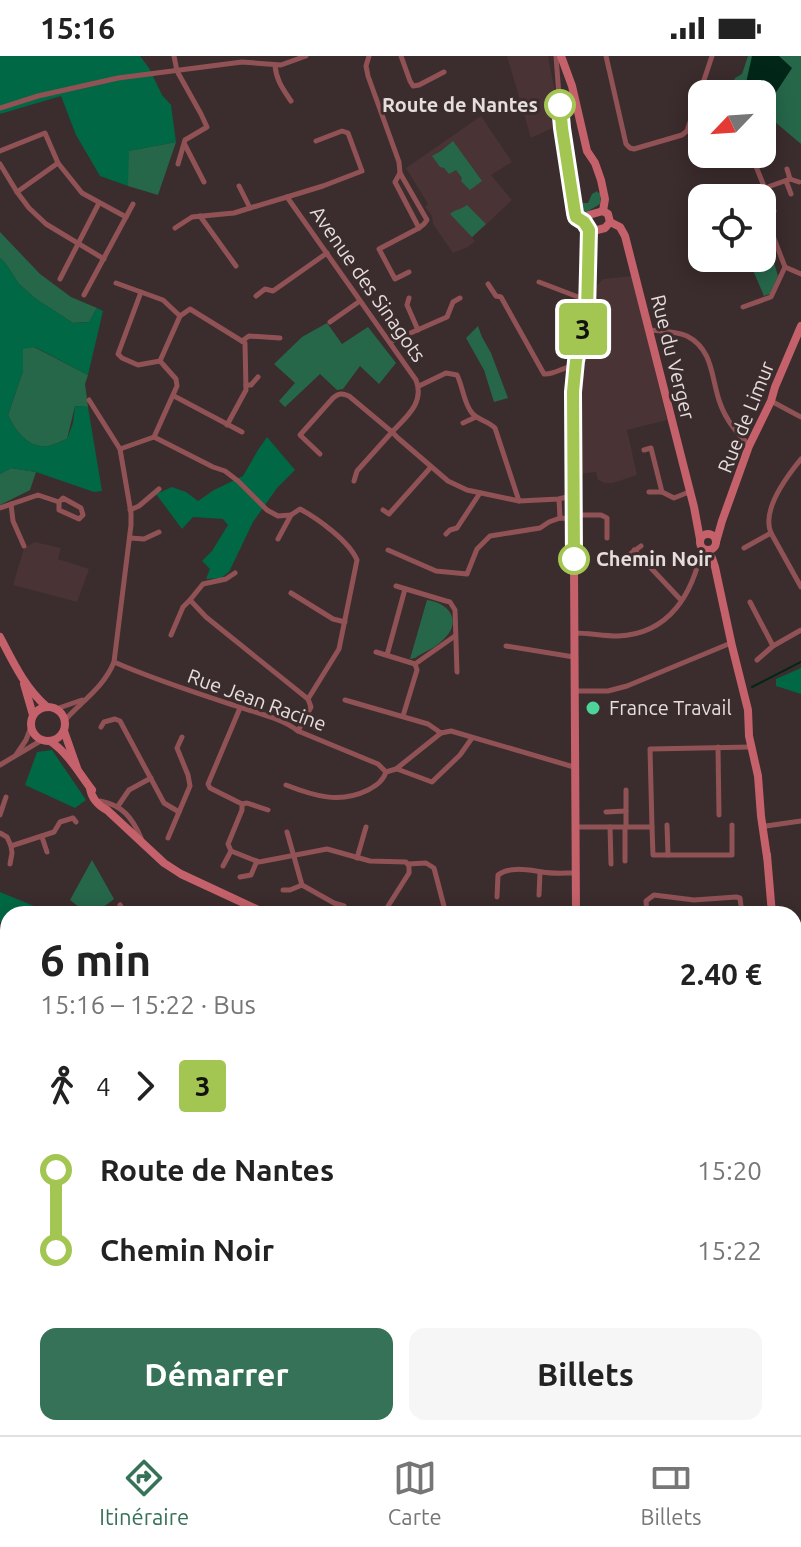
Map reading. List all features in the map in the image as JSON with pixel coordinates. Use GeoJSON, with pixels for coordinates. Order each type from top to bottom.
{"type":"FeatureCollection","features":[{"type":"Feature","properties":{"kind":"main road"},"geometry":{"type":"LineString","coordinates":[[559,56],[570,81]]}},
{"type":"Feature","properties":{"kind":"main road"},"geometry":{"type":"LineString","coordinates":[[568,56],[570,81],[587,151],[601,180],[605,199],[603,211]]}},
{"type":"Feature","properties":{"kind":"main road"},"geometry":{"type":"LineString","coordinates":[[576,906],[573,392],[575,366],[587,312],[586,226],[589,215],[603,211],[608,214],[610,222],[605,228],[596,230],[586,226]]}},
{"type":"Feature","properties":{"kind":"main road","name":"Rue du Verger"},"geometry":{"type":"LineString","coordinates":[[610,222],[620,227],[625,236],[694,507],[715,567],[745,692],[767,857]]}},
{"type":"Feature","properties":{"kind":"main road","name":"Rue de Limur"},"geometry":{"type":"LineString","coordinates":[[708,542],[722,521],[749,446],[801,326]]}},
{"type":"Feature","properties":{"kind":"main road"},"geometry":{"type":"LineString","coordinates":[[0,637],[34,694],[65,720],[64,731],[77,769]]}},
{"type":"Feature","properties":{"kind":"main road"},"geometry":{"type":"LineString","coordinates":[[23,679],[33,715],[31,727],[34,735],[59,748],[107,810],[174,870],[250,906]]}},
{"type":"Feature","properties":{"kind":"main road"},"geometry":{"type":"LineString","coordinates":[[33,715],[52,708]]}},
{"type":"Feature","properties":{"kind":"main road"},"geometry":{"type":"LineString","coordinates":[[749,719],[763,784],[771,906]]}},
{"type":"Feature","properties":{"kind":"main road"},"geometry":{"type":"LineString","coordinates":[[46,741],[58,738],[64,731]]}},
{"type":"Feature","properties":{"kind":"main road"},"geometry":{"type":"LineString","coordinates":[[90,788],[95,800],[107,810]]}},
{"type":"Feature","properties":{"kind":"street"},"geometry":{"type":"LineString","coordinates":[[174,56],[177,71],[212,133]]}},
{"type":"Feature","properties":{"kind":"street"},"geometry":{"type":"LineString","coordinates":[[0,108],[118,78],[242,62],[287,64],[306,56]]}},
{"type":"Feature","properties":{"kind":"street"},"geometry":{"type":"LineString","coordinates":[[369,56],[366,66],[368,76],[397,155],[400,173],[427,220],[419,228],[379,249],[395,279],[409,272]]}},
{"type":"Feature","properties":{"kind":"street"},"geometry":{"type":"LineString","coordinates":[[401,56],[413,86],[444,72]]}},
{"type":"Feature","properties":{"kind":"street"},"geometry":{"type":"LineString","coordinates":[[559,56],[561,122],[575,213],[586,226]]}},
{"type":"Feature","properties":{"kind":"street"},"geometry":{"type":"LineString","coordinates":[[606,56],[626,144],[632,149],[687,131],[712,56]]}},
{"type":"Feature","properties":{"kind":"street"},"geometry":{"type":"LineString","coordinates":[[275,65],[279,84],[291,101]]}},
{"type":"Feature","properties":{"kind":"street"},"geometry":{"type":"LineString","coordinates":[[178,164],[188,137],[207,127]]}},
{"type":"Feature","properties":{"kind":"street"},"geometry":{"type":"LineString","coordinates":[[287,197],[362,171],[348,133],[342,131],[316,141]]}},
{"type":"Feature","properties":{"kind":"street"},"geometry":{"type":"LineString","coordinates":[[0,151],[45,133],[58,163],[82,193],[126,217]]}},
{"type":"Feature","properties":{"kind":"street"},"geometry":{"type":"LineString","coordinates":[[184,144],[204,182]]}},
{"type":"Feature","properties":{"kind":"street"},"geometry":{"type":"LineString","coordinates":[[17,192],[58,163]]}},
{"type":"Feature","properties":{"kind":"street"},"geometry":{"type":"LineString","coordinates":[[0,164],[29,208],[46,224],[104,259]]}},
{"type":"Feature","properties":{"kind":"street"},"geometry":{"type":"LineString","coordinates":[[787,169],[791,194]]}},
{"type":"Feature","properties":{"kind":"street"},"geometry":{"type":"LineString","coordinates":[[400,173],[395,182],[419,228]]}},
{"type":"Feature","properties":{"kind":"street"},"geometry":{"type":"LineString","coordinates":[[776,184],[788,180],[799,182]]}},
{"type":"Feature","properties":{"kind":"street"},"geometry":{"type":"LineString","coordinates":[[239,186],[250,208]]}},
{"type":"Feature","properties":{"kind":"street","name":"Avenue des Sinagots"},"geometry":{"type":"LineString","coordinates":[[175,228],[192,217],[234,213],[287,197],[390,342],[419,386],[417,405],[357,471],[354,481]]}},
{"type":"Feature","properties":{"kind":"street"},"geometry":{"type":"LineString","coordinates":[[60,279],[99,203]]}},
{"type":"Feature","properties":{"kind":"street"},"geometry":{"type":"LineString","coordinates":[[84,295],[133,204]]}},
{"type":"Feature","properties":{"kind":"street"},"geometry":{"type":"LineString","coordinates":[[200,216],[236,266]]}},
{"type":"Feature","properties":{"kind":"street"},"geometry":{"type":"LineString","coordinates":[[776,246],[785,267],[801,274]]}},
{"type":"Feature","properties":{"kind":"street"},"geometry":{"type":"LineString","coordinates":[[256,296],[265,289],[273,291],[327,253]]}},
{"type":"Feature","properties":{"kind":"street"},"geometry":{"type":"LineString","coordinates":[[743,307],[771,297],[785,267]]}},
{"type":"Feature","properties":{"kind":"street"},"geometry":{"type":"LineString","coordinates":[[539,282],[587,301]]}},
{"type":"Feature","properties":{"kind":"street"},"geometry":{"type":"LineString","coordinates":[[116,283],[166,302],[180,316]]}},
{"type":"Feature","properties":{"kind":"street"},"geometry":{"type":"LineString","coordinates":[[488,284],[496,296],[501,297],[544,374],[575,366]]}},
{"type":"Feature","properties":{"kind":"street"},"geometry":{"type":"LineString","coordinates":[[141,292],[118,354],[138,365],[160,361]]}},
{"type":"Feature","properties":{"kind":"street"},"geometry":{"type":"LineString","coordinates":[[409,298],[407,305],[418,330]]}},
{"type":"Feature","properties":{"kind":"street"},"geometry":{"type":"LineString","coordinates":[[390,342],[447,317],[453,302],[460,298]]}},
{"type":"Feature","properties":{"kind":"street"},"geometry":{"type":"LineString","coordinates":[[330,322],[360,301]]}},
{"type":"Feature","properties":{"kind":"street"},"geometry":{"type":"LineString","coordinates":[[160,361],[180,316],[190,309],[245,343],[246,390],[227,425]]}},
{"type":"Feature","properties":{"kind":"street"},"geometry":{"type":"LineString","coordinates":[[649,330],[681,334],[691,338],[701,348],[711,363],[719,400],[729,423],[749,446]]}},
{"type":"Feature","properties":{"kind":"street"},"geometry":{"type":"LineString","coordinates":[[242,341],[249,336],[280,338]]}},
{"type":"Feature","properties":{"kind":"street"},"geometry":{"type":"LineString","coordinates":[[120,449],[154,437],[174,396],[177,383],[160,361]]}},
{"type":"Feature","properties":{"kind":"street"},"geometry":{"type":"LineString","coordinates":[[419,386],[446,373],[457,375],[470,411],[495,428],[519,501]]}},
{"type":"Feature","properties":{"kind":"street"},"geometry":{"type":"LineString","coordinates":[[246,385],[251,385],[258,377]]}},
{"type":"Feature","properties":{"kind":"street"},"geometry":{"type":"LineString","coordinates":[[320,454],[300,435],[337,394],[349,396],[458,487],[519,501],[574,495]]}},
{"type":"Feature","properties":{"kind":"street"},"geometry":{"type":"LineString","coordinates":[[174,396],[242,432]]}},
{"type":"Feature","properties":{"kind":"street"},"geometry":{"type":"LineString","coordinates":[[65,720],[106,679],[114,662],[131,525],[120,449],[89,400]]}},
{"type":"Feature","properties":{"kind":"street"},"geometry":{"type":"LineString","coordinates":[[771,401],[801,417]]}},
{"type":"Feature","properties":{"kind":"street"},"geometry":{"type":"LineString","coordinates":[[463,423],[476,417]]}},
{"type":"Feature","properties":{"kind":"street"},"geometry":{"type":"LineString","coordinates":[[154,437],[232,475],[267,510],[278,516],[291,515]]}},
{"type":"Feature","properties":{"kind":"street"},"geometry":{"type":"LineString","coordinates":[[644,450],[651,448],[662,492]]}},
{"type":"Feature","properties":{"kind":"street"},"geometry":{"type":"LineString","coordinates":[[801,459],[784,481],[768,520],[771,533],[801,587]]}},
{"type":"Feature","properties":{"kind":"street"},"geometry":{"type":"LineString","coordinates":[[383,510],[389,514],[431,467]]}},
{"type":"Feature","properties":{"kind":"street"},"geometry":{"type":"LineString","coordinates":[[130,510],[159,489]]}},
{"type":"Feature","properties":{"kind":"street"},"geometry":{"type":"LineString","coordinates":[[649,492],[662,492],[674,498],[690,492]]}},
{"type":"Feature","properties":{"kind":"street"},"geometry":{"type":"LineString","coordinates":[[446,534],[457,528],[480,493]]}},
{"type":"Feature","properties":{"kind":"street"},"geometry":{"type":"LineString","coordinates":[[0,508],[38,495],[59,502]]}},
{"type":"Feature","properties":{"kind":"street"},"geometry":{"type":"LineString","coordinates":[[63,498],[72,502],[81,508],[83,515],[79,519],[62,513],[59,502],[63,498]]}},
{"type":"Feature","properties":{"kind":"street"},"geometry":{"type":"LineString","coordinates":[[559,499],[560,518]]}},
{"type":"Feature","properties":{"kind":"street"},"geometry":{"type":"LineString","coordinates":[[11,504],[13,521],[24,546]]}},
{"type":"Feature","properties":{"kind":"street"},"geometry":{"type":"LineString","coordinates":[[278,539],[291,515],[297,509],[303,510],[334,532],[357,557],[339,649],[308,699]]}},
{"type":"Feature","properties":{"kind":"street"},"geometry":{"type":"LineString","coordinates":[[388,550],[436,571],[465,574],[477,549],[490,536],[540,528],[560,518],[601,515],[607,518],[607,538]]}},
{"type":"Feature","properties":{"kind":"street"},"geometry":{"type":"LineString","coordinates":[[130,538],[144,539],[159,532]]}},
{"type":"Feature","properties":{"kind":"street"},"geometry":{"type":"LineString","coordinates":[[744,548],[771,533]]}},
{"type":"Feature","properties":{"kind":"street"},"geometry":{"type":"LineString","coordinates":[[574,633],[619,636],[638,633],[662,623],[681,600],[708,542]]}},
{"type":"Feature","properties":{"kind":"street"},"geometry":{"type":"LineString","coordinates":[[626,557],[641,546]]}},
{"type":"Feature","properties":{"kind":"street"},"geometry":{"type":"LineString","coordinates":[[634,550],[681,600]]}},
{"type":"Feature","properties":{"kind":"street"},"geometry":{"type":"LineString","coordinates":[[171,635],[183,607],[203,584],[226,579],[235,573]]}},
{"type":"Feature","properties":{"kind":"street"},"geometry":{"type":"LineString","coordinates":[[396,586],[450,602],[455,610],[457,672]]}},
{"type":"Feature","properties":{"kind":"street"},"geometry":{"type":"LineString","coordinates":[[387,655],[405,589]]}},
{"type":"Feature","properties":{"kind":"street"},"geometry":{"type":"LineString","coordinates":[[291,593],[333,619],[345,622]]}},
{"type":"Feature","properties":{"kind":"street"},"geometry":{"type":"LineString","coordinates":[[190,600],[206,617],[308,699],[311,707],[298,731]]}},
{"type":"Feature","properties":{"kind":"street"},"geometry":{"type":"LineString","coordinates":[[750,602],[773,646]]}},
{"type":"Feature","properties":{"kind":"street"},"geometry":{"type":"LineString","coordinates":[[757,660],[773,646],[801,630]]}},
{"type":"Feature","properties":{"kind":"street"},"geometry":{"type":"LineString","coordinates":[[415,664],[455,636]]}},
{"type":"Feature","properties":{"kind":"street"},"geometry":{"type":"LineString","coordinates":[[575,691],[608,691],[627,686],[731,643]]}},
{"type":"Feature","properties":{"kind":"street"},"geometry":{"type":"LineString","coordinates":[[506,646],[574,657]]}},
{"type":"Feature","properties":{"kind":"street"},"geometry":{"type":"LineString","coordinates":[[376,652],[415,664]]}},
{"type":"Feature","properties":{"kind":"street","name":"Rue Jean Racine"},"geometry":{"type":"LineString","coordinates":[[114,662],[178,688],[292,726],[378,764],[386,772]]}},
{"type":"Feature","properties":{"kind":"street"},"geometry":{"type":"LineString","coordinates":[[403,716],[417,670],[415,664]]}},
{"type":"Feature","properties":{"kind":"street"},"geometry":{"type":"LineString","coordinates":[[52,708],[87,698]]}},
{"type":"Feature","properties":{"kind":"street"},"geometry":{"type":"LineString","coordinates":[[345,700],[428,724],[441,733]]}},
{"type":"Feature","properties":{"kind":"street"},"geometry":{"type":"LineString","coordinates":[[240,708],[208,784],[210,788],[242,804],[268,810]]}},
{"type":"Feature","properties":{"kind":"street"},"geometry":{"type":"LineString","coordinates":[[101,727],[104,722],[120,721],[165,805],[179,812]]}},
{"type":"Feature","properties":{"kind":"street"},"geometry":{"type":"LineString","coordinates":[[16,756],[31,727]]}},
{"type":"Feature","properties":{"kind":"street"},"geometry":{"type":"LineString","coordinates":[[286,785],[325,798],[347,797],[377,785],[386,772],[396,769],[441,733],[451,731],[574,767]]}},
{"type":"Feature","properties":{"kind":"street"},"geometry":{"type":"LineString","coordinates":[[168,838],[190,786],[177,748],[182,737]]}},
{"type":"Feature","properties":{"kind":"street"},"geometry":{"type":"LineString","coordinates":[[396,769],[432,782],[460,755],[472,738]]}},
{"type":"Feature","properties":{"kind":"street"},"geometry":{"type":"LineString","coordinates":[[0,765],[46,741]]}},
{"type":"Feature","properties":{"kind":"street"},"geometry":{"type":"LineString","coordinates":[[718,747],[719,815]]}},
{"type":"Feature","properties":{"kind":"street"},"geometry":{"type":"LineString","coordinates":[[732,825],[732,855],[653,855],[650,749],[751,747]]}},
{"type":"Feature","properties":{"kind":"street"},"geometry":{"type":"LineString","coordinates":[[118,806],[129,790],[151,778]]}},
{"type":"Feature","properties":{"kind":"street"},"geometry":{"type":"LineString","coordinates":[[625,861],[626,790]]}},
{"type":"Feature","properties":{"kind":"street"},"geometry":{"type":"LineString","coordinates":[[0,815],[6,797]]}},
{"type":"Feature","properties":{"kind":"street"},"geometry":{"type":"LineString","coordinates":[[100,801],[118,806],[134,823],[142,843]]}},
{"type":"Feature","properties":{"kind":"street"},"geometry":{"type":"LineString","coordinates":[[242,804],[228,844],[231,851],[257,861],[327,849],[379,862],[426,863],[432,865],[436,872],[444,906]]}},
{"type":"Feature","properties":{"kind":"street"},"geometry":{"type":"LineString","coordinates":[[606,812],[626,811]]}},
{"type":"Feature","properties":{"kind":"street"},"geometry":{"type":"LineString","coordinates":[[11,846],[55,831],[60,822],[73,818],[76,822]]}},
{"type":"Feature","properties":{"kind":"street"},"geometry":{"type":"LineString","coordinates":[[766,826],[801,821]]}},
{"type":"Feature","properties":{"kind":"street"},"geometry":{"type":"LineString","coordinates":[[667,825],[668,855]]}},
{"type":"Feature","properties":{"kind":"street"},"geometry":{"type":"LineString","coordinates":[[357,858],[366,827]]}},
{"type":"Feature","properties":{"kind":"street"},"geometry":{"type":"LineString","coordinates":[[575,827],[652,827]]}},
{"type":"Feature","properties":{"kind":"street"},"geometry":{"type":"LineString","coordinates":[[610,827],[611,864]]}},
{"type":"Feature","properties":{"kind":"street"},"geometry":{"type":"LineString","coordinates":[[287,832],[302,885],[344,906]]}},
{"type":"Feature","properties":{"kind":"street"},"geometry":{"type":"LineString","coordinates":[[0,833],[5,835],[11,846],[10,864]]}},
{"type":"Feature","properties":{"kind":"street"},"geometry":{"type":"LineString","coordinates":[[42,837],[47,852]]}},
{"type":"Feature","properties":{"kind":"street"},"geometry":{"type":"LineString","coordinates":[[223,866],[231,851]]}},
{"type":"Feature","properties":{"kind":"street"},"geometry":{"type":"LineString","coordinates":[[240,877],[251,875],[257,861]]}},
{"type":"Feature","properties":{"kind":"street"},"geometry":{"type":"LineString","coordinates":[[388,906],[409,873],[408,864]]}},
{"type":"Feature","properties":{"kind":"street"},"geometry":{"type":"LineString","coordinates":[[497,897],[498,875],[504,871],[575,873]]}},
{"type":"Feature","properties":{"kind":"street"},"geometry":{"type":"LineString","coordinates":[[539,895],[540,872]]}},
{"type":"Feature","properties":{"kind":"street"},"geometry":{"type":"LineString","coordinates":[[283,890],[302,885]]}},
{"type":"Feature","properties":{"kind":"street"},"geometry":{"type":"LineString","coordinates":[[646,906],[646,901],[654,895],[694,900],[736,897],[740,898],[741,906]]}},
{"type":"Feature","properties":{"kind":"shaded area"},"geometry":{"type":"Polygon","coordinates":[[[507,56],[548,56],[561,124],[531,138],[507,56]]]}},
{"type":"Feature","properties":{"kind":"shaded area"},"geometry":{"type":"Polygon","coordinates":[[[748,56],[801,56],[801,144],[776,123],[776,80],[734,80],[742,74],[748,56]]]}},
{"type":"Feature","properties":{"kind":"shaded area"},"geometry":{"type":"Polygon","coordinates":[[[752,56],[779,56],[792,68],[776,92],[776,80],[747,80],[752,56]]]}},
{"type":"Feature","properties":{"kind":"shaded area"},"geometry":{"type":"Polygon","coordinates":[[[481,116],[512,162],[491,175],[512,200],[472,238],[475,241],[453,253],[433,224],[432,216],[425,207],[428,204],[406,168],[481,116]]]}},
{"type":"Feature","properties":{"kind":"shaded area"},"geometry":{"type":"Polygon","coordinates":[[[453,141],[482,181],[470,190],[456,170],[449,174],[432,156],[453,141]]]}},
{"type":"Feature","properties":{"kind":"shaded area"},"geometry":{"type":"Polygon","coordinates":[[[176,142],[158,195],[128,186],[128,151],[176,142]]]}},
{"type":"Feature","properties":{"kind":"shaded area"},"geometry":{"type":"Polygon","coordinates":[[[597,191],[601,192],[600,204],[585,213],[580,212],[575,205],[588,203],[597,191]]]}},
{"type":"Feature","properties":{"kind":"shaded area"},"geometry":{"type":"Polygon","coordinates":[[[467,205],[486,224],[472,237],[450,214],[467,205]]]}},
{"type":"Feature","properties":{"kind":"shaded area"},"geometry":{"type":"Polygon","coordinates":[[[0,232],[40,274],[71,297],[97,308],[89,322],[73,323],[19,284],[0,258],[0,232]]]}},
{"type":"Feature","properties":{"kind":"shaded area"},"geometry":{"type":"Polygon","coordinates":[[[776,269],[778,276],[770,294],[764,296],[754,272],[776,272],[776,269]]]}},
{"type":"Feature","properties":{"kind":"shaded area"},"geometry":{"type":"Polygon","coordinates":[[[632,276],[667,420],[627,430],[637,475],[605,483],[598,480],[596,472],[579,474],[579,376],[593,289],[603,279],[632,276]]]}},
{"type":"Feature","properties":{"kind":"shaded area"},"geometry":{"type":"Polygon","coordinates":[[[327,323],[342,344],[368,327],[396,363],[379,384],[360,366],[343,389],[337,390],[320,374],[285,407],[279,401],[295,383],[274,364],[302,337],[327,323]]]}},
{"type":"Feature","properties":{"kind":"shaded area"},"geometry":{"type":"Polygon","coordinates":[[[478,326],[508,398],[494,402],[484,370],[466,338],[478,326]]]}},
{"type":"Feature","properties":{"kind":"shaded area"},"geometry":{"type":"Polygon","coordinates":[[[34,347],[88,375],[85,384],[88,407],[75,406],[67,439],[48,446],[34,445],[28,441],[18,432],[8,415],[23,371],[23,348],[34,347]]]}},
{"type":"Feature","properties":{"kind":"shaded area"},"geometry":{"type":"Polygon","coordinates":[[[11,468],[36,472],[30,490],[0,505],[0,474],[11,468]]]}},
{"type":"Feature","properties":{"kind":"shaded area"},"geometry":{"type":"Polygon","coordinates":[[[35,542],[61,548],[58,559],[89,569],[77,602],[13,585],[24,548],[35,542]]]}},
{"type":"Feature","properties":{"kind":"shaded area"},"geometry":{"type":"Polygon","coordinates":[[[427,600],[447,609],[453,620],[452,627],[440,643],[410,659],[427,600]]]}},
{"type":"Feature","properties":{"kind":"shaded area"},"geometry":{"type":"Polygon","coordinates":[[[92,860],[114,899],[104,906],[79,906],[70,900],[92,860]]]}},
{"type":"Feature","properties":{"kind":"green space"},"geometry":{"type":"Polygon","coordinates":[[[0,56],[140,56],[171,105],[176,142],[129,151],[128,186],[100,176],[76,135],[61,96],[0,114],[0,56]]]}},
{"type":"Feature","properties":{"kind":"green space"},"geometry":{"type":"Polygon","coordinates":[[[0,258],[19,284],[73,323],[89,322],[97,308],[103,311],[88,375],[35,347],[23,349],[23,371],[8,415],[18,432],[28,441],[34,445],[48,446],[67,439],[75,406],[88,407],[102,491],[94,492],[36,472],[11,468],[0,474],[0,258]]]}},
{"type":"Feature","properties":{"kind":"green space"},"geometry":{"type":"Polygon","coordinates":[[[267,437],[295,470],[277,488],[253,522],[229,572],[221,578],[206,579],[210,569],[202,561],[228,525],[223,519],[193,517],[182,529],[156,494],[172,487],[198,501],[243,476],[267,437]]]}},
{"type":"Feature","properties":{"kind":"green space"},"geometry":{"type":"Polygon","coordinates":[[[801,668],[801,694],[776,686],[776,679],[801,668]]]}},
{"type":"Feature","properties":{"kind":"green space"},"geometry":{"type":"Polygon","coordinates":[[[52,750],[86,800],[75,808],[25,785],[37,752],[52,750]]]}},
{"type":"Feature","properties":{"kind":"green space"},"geometry":{"type":"Polygon","coordinates":[[[0,892],[34,906],[0,906],[0,892]]]}},
{"type":"Feature","properties":{"kind":"waterway"},"geometry":{"type":"LineString","coordinates":[[752,687],[801,662]]}},
{"type":"Feature","properties":{"kind":"bus line","name":"3"},"geometry":{"type":"LineString","coordinates":[[560,105],[575,213],[589,230],[587,312],[573,392],[574,559]]}},
{"type":"Feature","properties":{"kind":"place","name":"Route de Nantes"},"geometry":{"type":"Point","coordinates":[560,105]}},
{"type":"Feature","properties":{"kind":"place","name":"Chemin Noir"},"geometry":{"type":"Point","coordinates":[574,559]}},
{"type":"Feature","properties":{"kind":"place","name":"France Travail"},"geometry":{"type":"Point","coordinates":[593,708]}}]}
